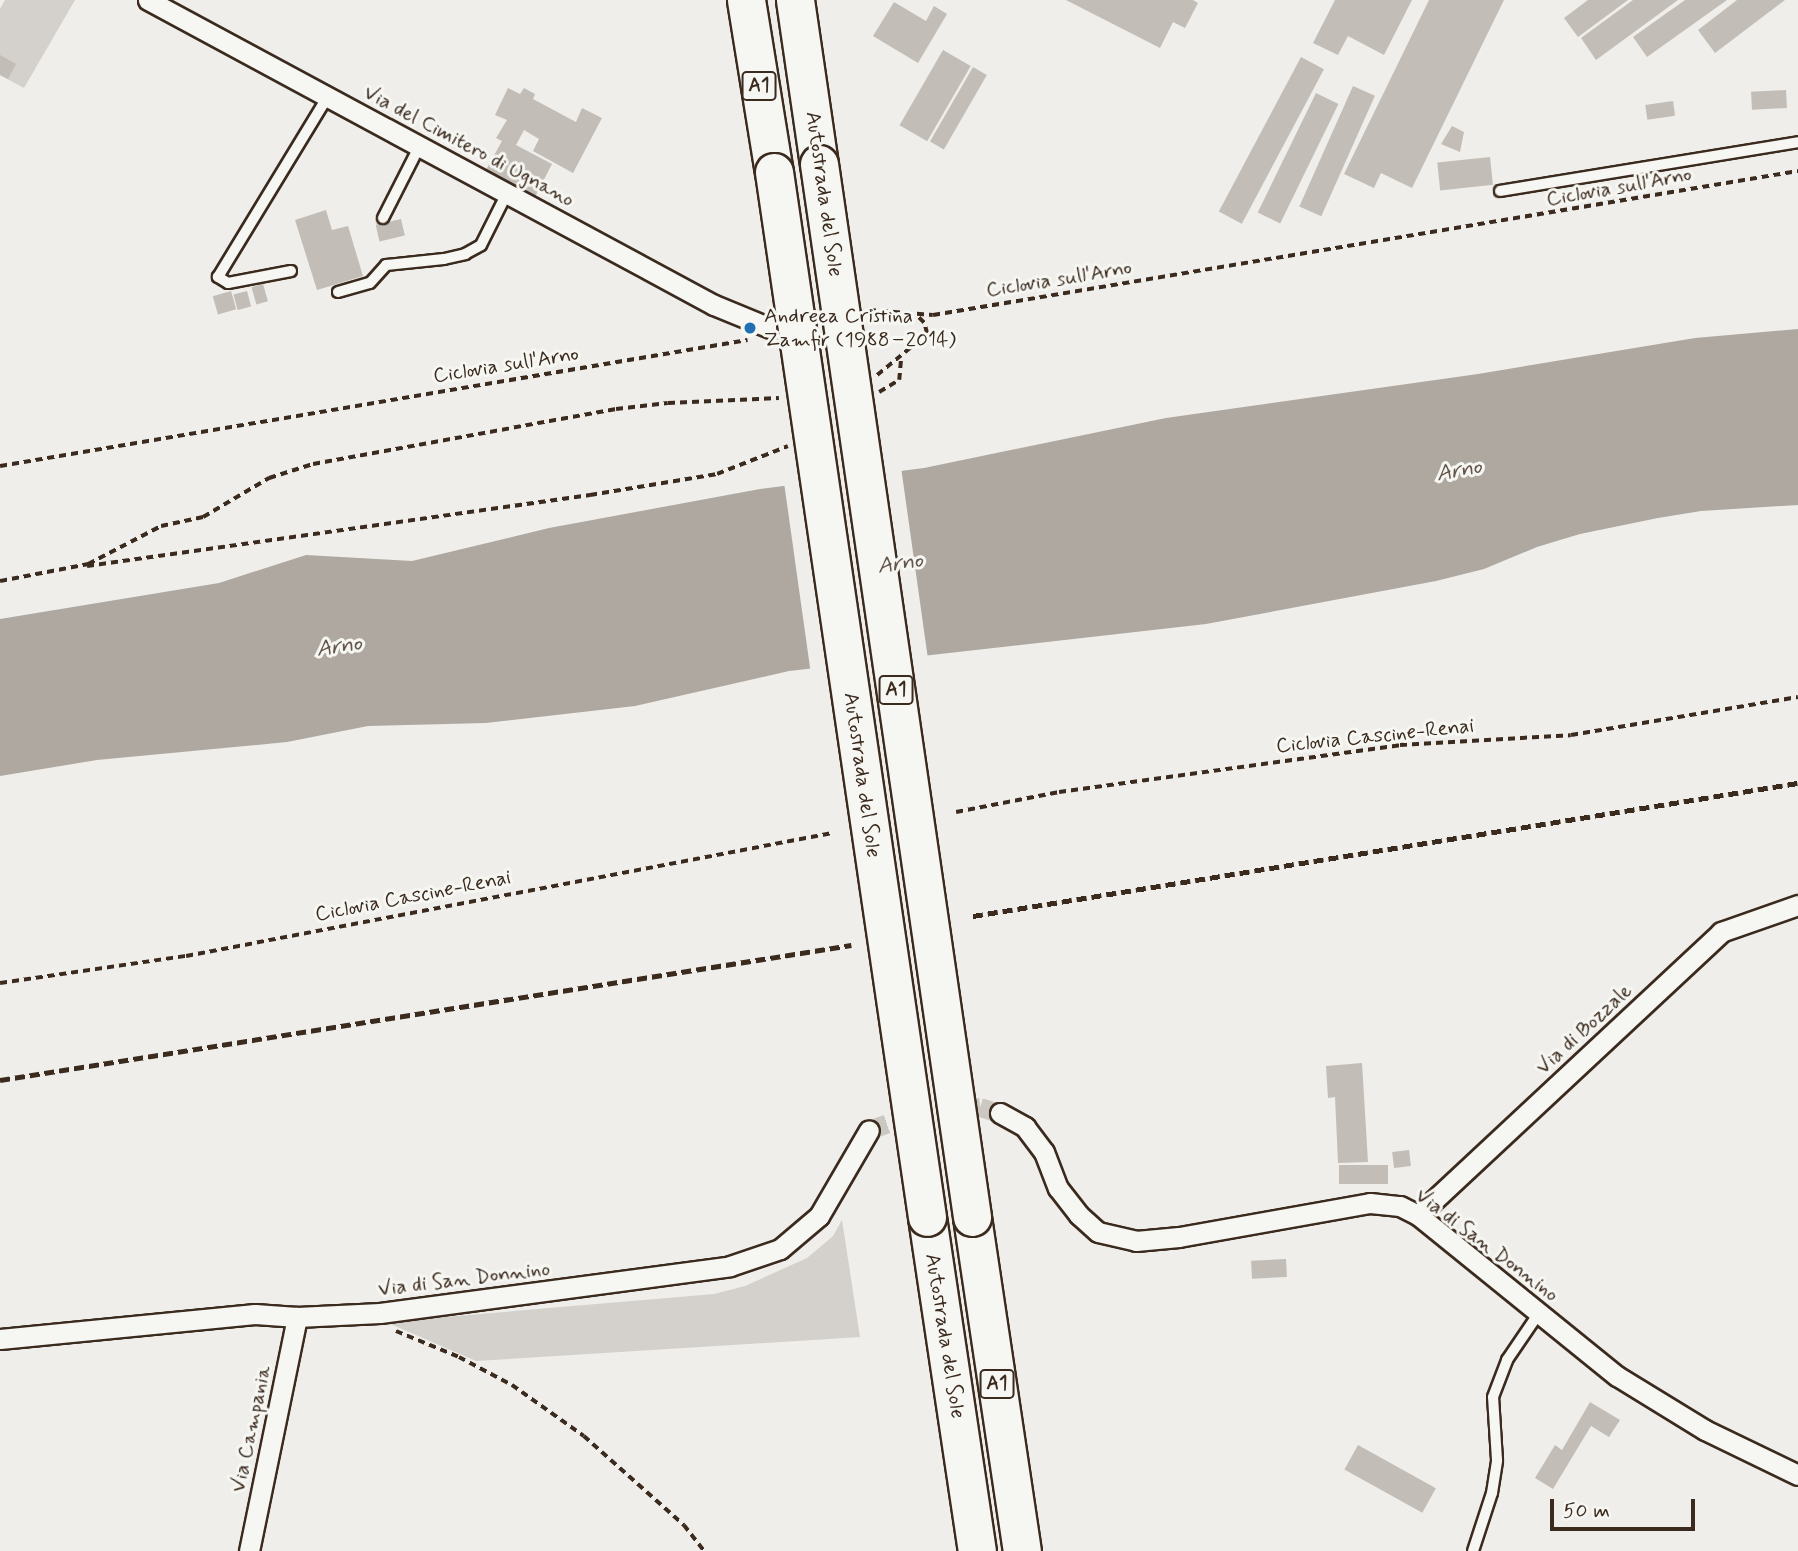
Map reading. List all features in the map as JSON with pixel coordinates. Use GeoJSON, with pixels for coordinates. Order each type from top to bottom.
{"type":"FeatureCollection","features":[{"type":"Feature","properties":{"kind":"highway","name":"Autostrada del Sole"},"geometry":{"type":"LineString","coordinates":[[746,0],[774,172],[977,1551]]}},
{"type":"Feature","properties":{"kind":"highway","name":"Autostrada del Sole"},"geometry":{"type":"LineString","coordinates":[[795,0],[1022,1551]]}},
{"type":"Feature","properties":{"kind":"street","name":"Via del Cimitero di Ugnano"},"geometry":{"type":"LineString","coordinates":[[148,0],[715,305],[770,328]]}},
{"type":"Feature","properties":{"kind":"street","name":"Via di Bozzale"},"geometry":{"type":"LineString","coordinates":[[1418,1215],[1721,932],[1798,905]]}},
{"type":"Feature","properties":{"kind":"street","name":"Via di San Donnino"},"geometry":{"type":"LineString","coordinates":[[1000,1112],[1025,1127],[1044,1152],[1058,1188],[1079,1215],[1098,1232],[1136,1241],[1179,1237],[1370,1203],[1400,1206],[1418,1215],[1617,1376],[1665,1408],[1798,1475]]}},
{"type":"Feature","properties":{"kind":"street","name":"Via di San Donnino"},"geometry":{"type":"LineString","coordinates":[[0,1339],[254,1314],[297,1317],[380,1313],[730,1266],[780,1249],[819,1216],[869,1130]]}},
{"type":"Feature","properties":{"kind":"street","name":"Via Campania"},"geometry":{"type":"LineString","coordinates":[[249,1551],[297,1317]]}},
{"type":"Feature","properties":{"kind":"lane"},"geometry":{"type":"LineString","coordinates":[[291,271],[228,283],[218,277],[328,96]]}},
{"type":"Feature","properties":{"kind":"lane"},"geometry":{"type":"LineString","coordinates":[[1500,191],[1798,142]]}},
{"type":"Feature","properties":{"kind":"lane"},"geometry":{"type":"LineString","coordinates":[[383,218],[421,145]]}},
{"type":"Feature","properties":{"kind":"lane"},"geometry":{"type":"LineString","coordinates":[[338,292],[370,283],[386,265],[454,257],[481,245],[507,192]]}},
{"type":"Feature","properties":{"kind":"lane"},"geometry":{"type":"LineString","coordinates":[[1474,1551],[1492,1493],[1497,1460],[1493,1397],[1507,1360],[1539,1313]]}},
{"type":"Feature","properties":{"kind":"path","name":"Ciclovia sull'Arno"},"geometry":{"type":"LineString","coordinates":[[866,310],[915,314],[947,313],[1798,171]]}},
{"type":"Feature","properties":{"kind":"path"},"geometry":{"type":"LineString","coordinates":[[874,377],[927,334],[925,323],[915,314]]}},
{"type":"Feature","properties":{"kind":"path","name":"Ciclovia sull'Arno"},"geometry":{"type":"LineString","coordinates":[[0,466],[742,342],[770,328]]}},
{"type":"Feature","properties":{"kind":"path"},"geometry":{"type":"LineString","coordinates":[[876,393],[898,380],[901,357]]}},
{"type":"Feature","properties":{"kind":"path"},"geometry":{"type":"LineString","coordinates":[[71,568],[88,564],[161,526],[202,517],[269,478],[313,464],[617,409],[787,397]]}},
{"type":"Feature","properties":{"kind":"path"},"geometry":{"type":"LineString","coordinates":[[0,581],[71,568],[577,497],[717,474],[775,453],[797,440]]}},
{"type":"Feature","properties":{"kind":"path","name":"Ciclovia Cascine-Renai"},"geometry":{"type":"LineString","coordinates":[[956,812],[1059,792],[1400,745],[1571,735],[1798,696]]}},
{"type":"Feature","properties":{"kind":"path","name":"Ciclovia Cascine-Renai"},"geometry":{"type":"LineString","coordinates":[[0,983],[186,956],[832,833]]}},
{"type":"Feature","properties":{"kind":"path"},"geometry":{"type":"LineString","coordinates":[[392,1329],[459,1357],[512,1385],[584,1436],[684,1525],[704,1551]]}},
{"type":"Feature","properties":{"kind":"shaded area"},"geometry":{"type":"Polygon","coordinates":[[[5,0],[75,0],[24,88],[0,75],[0,9],[5,0]]]}},
{"type":"Feature","properties":{"kind":"shaded area"},"geometry":{"type":"Polygon","coordinates":[[[842,1220],[860,1337],[476,1361],[386,1322],[714,1294],[745,1286],[807,1258],[833,1236],[842,1220]]]}},
{"type":"Feature","properties":{"kind":"water","name":"Arno"},"geometry":{"type":"Polygon","coordinates":[[[1798,329],[1798,505],[1701,511],[1658,518],[1580,534],[1537,547],[1484,569],[1436,581],[1206,624],[789,671],[635,706],[486,723],[368,726],[287,742],[97,760],[0,776],[0,619],[219,583],[306,555],[412,561],[549,528],[760,489],[924,468],[1166,418],[1478,374],[1695,338],[1798,329]]]}},
{"type":"Feature","properties":{"kind":"pier"},"geometry":{"type":"Polygon","coordinates":[[[901,467],[928,659],[811,676],[784,483],[901,467]]]}},
{"type":"Feature","properties":{"kind":"building"},"geometry":{"type":"Polygon","coordinates":[[[1066,0],[1193,0],[1198,3],[1185,28],[1173,22],[1160,48],[1066,0]]]}},
{"type":"Feature","properties":{"kind":"building"},"geometry":{"type":"Polygon","coordinates":[[[1335,0],[1412,0],[1384,55],[1348,36],[1338,55],[1313,43],[1335,0]]]}},
{"type":"Feature","properties":{"kind":"building"},"geometry":{"type":"Polygon","coordinates":[[[1429,0],[1504,0],[1412,188],[1381,173],[1374,188],[1344,174],[1429,0]]]}},
{"type":"Feature","properties":{"kind":"building"},"geometry":{"type":"Polygon","coordinates":[[[1588,0],[1628,0],[1578,37],[1564,18],[1588,0]]]}},
{"type":"Feature","properties":{"kind":"building"},"geometry":{"type":"Polygon","coordinates":[[[1633,0],[1678,0],[1596,60],[1581,38],[1633,0]]]}},
{"type":"Feature","properties":{"kind":"building"},"geometry":{"type":"Polygon","coordinates":[[[1685,0],[1727,0],[1647,57],[1633,37],[1685,0]]]}},
{"type":"Feature","properties":{"kind":"building"},"geometry":{"type":"Polygon","coordinates":[[[1737,0],[1785,0],[1715,53],[1698,30],[1737,0]]]}},
{"type":"Feature","properties":{"kind":"building"},"geometry":{"type":"Polygon","coordinates":[[[894,2],[926,21],[934,6],[947,14],[918,63],[873,36],[894,2]]]}},
{"type":"Feature","properties":{"kind":"building"},"geometry":{"type":"Polygon","coordinates":[[[943,50],[971,66],[927,141],[900,125],[943,50]]]}},
{"type":"Feature","properties":{"kind":"building"},"geometry":{"type":"Polygon","coordinates":[[[0,55],[16,64],[8,79],[0,75],[0,55]]]}},
{"type":"Feature","properties":{"kind":"building"},"geometry":{"type":"Polygon","coordinates":[[[1301,57],[1324,69],[1242,224],[1219,212],[1301,57]]]}},
{"type":"Feature","properties":{"kind":"building"},"geometry":{"type":"Polygon","coordinates":[[[973,67],[987,75],[944,149],[930,141],[973,67]]]}},
{"type":"Feature","properties":{"kind":"building"},"geometry":{"type":"Polygon","coordinates":[[[1353,86],[1375,96],[1321,216],[1299,207],[1353,86]]]}},
{"type":"Feature","properties":{"kind":"building"},"geometry":{"type":"Polygon","coordinates":[[[508,88],[520,94],[524,88],[535,94],[533,99],[576,122],[582,108],[602,118],[573,173],[533,151],[539,139],[524,130],[516,145],[552,164],[535,197],[486,170],[502,141],[496,138],[507,120],[495,115],[508,88]]]}},
{"type":"Feature","properties":{"kind":"building"},"geometry":{"type":"Polygon","coordinates":[[[1786,90],[1787,108],[1752,110],[1751,92],[1786,90]]]}},
{"type":"Feature","properties":{"kind":"building"},"geometry":{"type":"Polygon","coordinates":[[[1316,93],[1338,104],[1280,223],[1258,213],[1316,93]]]}},
{"type":"Feature","properties":{"kind":"building"},"geometry":{"type":"Polygon","coordinates":[[[1673,101],[1675,116],[1647,120],[1645,105],[1673,101]]]}},
{"type":"Feature","properties":{"kind":"building"},"geometry":{"type":"Polygon","coordinates":[[[1452,126],[1464,132],[1460,152],[1441,144],[1452,126]]]}},
{"type":"Feature","properties":{"kind":"building"},"geometry":{"type":"Polygon","coordinates":[[[1490,157],[1493,185],[1440,190],[1437,163],[1490,157]]]}},
{"type":"Feature","properties":{"kind":"building"},"geometry":{"type":"Polygon","coordinates":[[[326,210],[332,230],[348,226],[363,276],[317,290],[295,220],[326,210]]]}},
{"type":"Feature","properties":{"kind":"building"},"geometry":{"type":"Polygon","coordinates":[[[401,219],[405,236],[379,241],[376,225],[401,219]]]}},
{"type":"Feature","properties":{"kind":"building"},"geometry":{"type":"Polygon","coordinates":[[[263,284],[268,301],[256,305],[251,287],[263,284]]]}},
{"type":"Feature","properties":{"kind":"building"},"geometry":{"type":"Polygon","coordinates":[[[231,291],[236,309],[218,315],[213,296],[231,291]]]}},
{"type":"Feature","properties":{"kind":"building"},"geometry":{"type":"Polygon","coordinates":[[[247,291],[251,306],[238,310],[233,295],[247,291]]]}},
{"type":"Feature","properties":{"kind":"building"},"geometry":{"type":"Polygon","coordinates":[[[1362,1063],[1368,1162],[1338,1163],[1335,1097],[1328,1098],[1326,1066],[1362,1063]]]}},
{"type":"Feature","properties":{"kind":"building"},"geometry":{"type":"Polygon","coordinates":[[[1409,1150],[1411,1166],[1394,1168],[1392,1152],[1409,1150]]]}},
{"type":"Feature","properties":{"kind":"building"},"geometry":{"type":"Polygon","coordinates":[[[1339,1165],[1388,1165],[1388,1184],[1339,1184],[1339,1165]]]}},
{"type":"Feature","properties":{"kind":"building"},"geometry":{"type":"Polygon","coordinates":[[[1286,1259],[1287,1277],[1252,1279],[1251,1261],[1286,1259]]]}},
{"type":"Feature","properties":{"kind":"building"},"geometry":{"type":"Polygon","coordinates":[[[1590,1402],[1620,1420],[1609,1437],[1591,1426],[1553,1489],[1535,1478],[1555,1445],[1562,1450],[1590,1402]]]}},
{"type":"Feature","properties":{"kind":"building"},"geometry":{"type":"Polygon","coordinates":[[[1358,1445],[1436,1488],[1422,1513],[1344,1469],[1358,1445]]]}},
{"type":"Feature","properties":{"kind":"tunnel"},"geometry":{"type":"LineString","coordinates":[[869,1130],[908,1116],[980,1107],[1000,1113]]}},
{"type":"Feature","properties":{"kind":"railway"},"geometry":{"type":"LineString","coordinates":[[973,916],[1798,783]]}},
{"type":"Feature","properties":{"kind":"railway"},"geometry":{"type":"LineString","coordinates":[[0,1080],[851,945]]}},
{"type":"Feature","properties":{"kind":"place","name":"Andreea Cristina Zamfir (1988–2014)"},"geometry":{"type":"Point","coordinates":[750,328]}}]}
